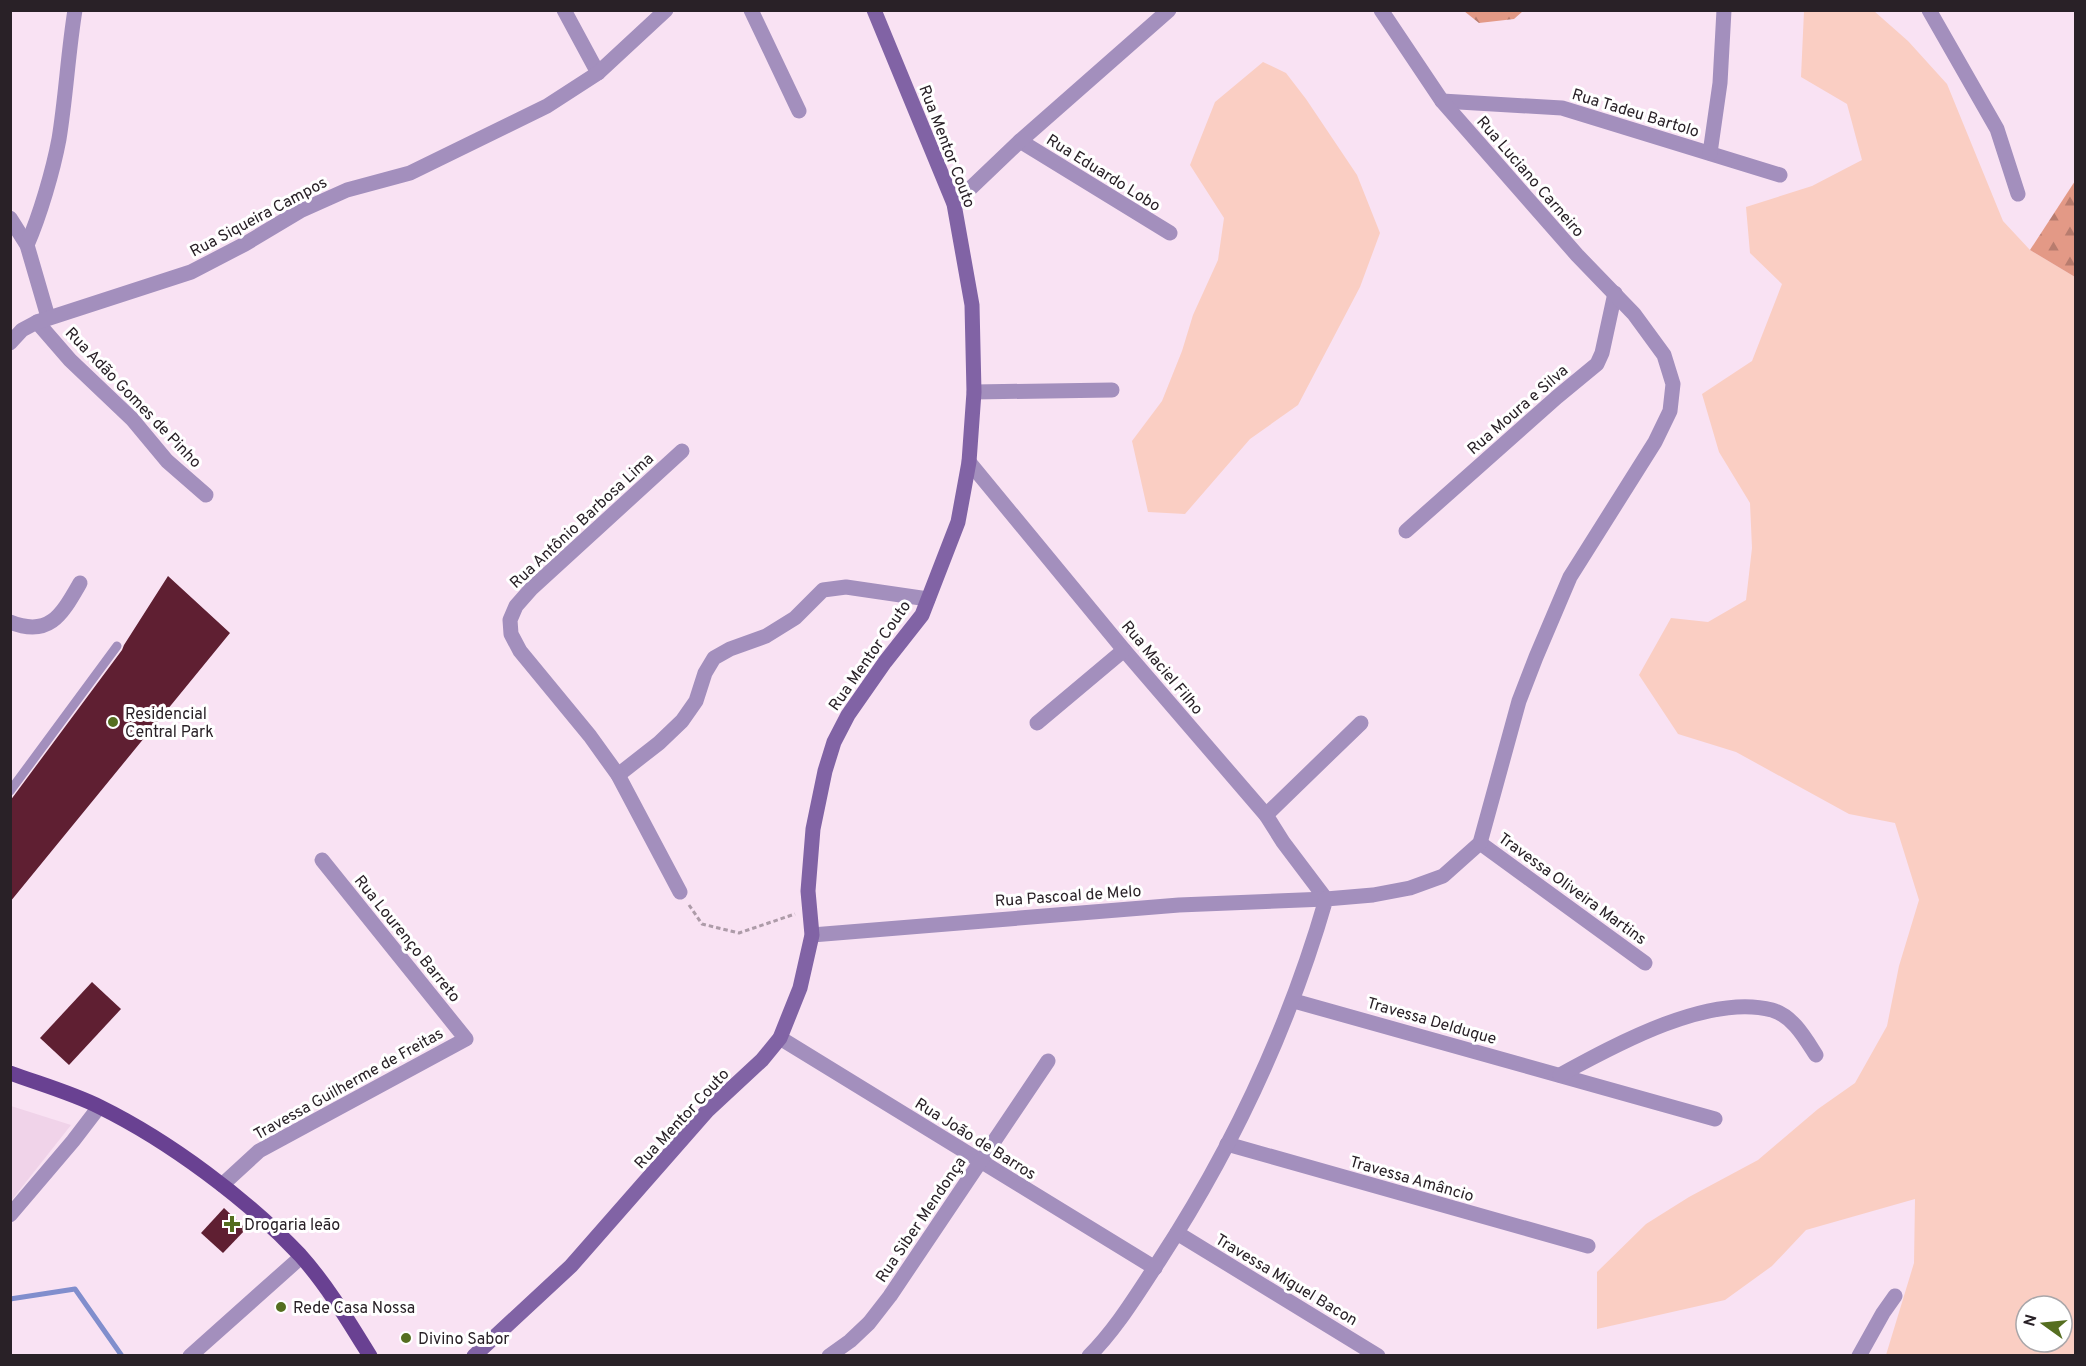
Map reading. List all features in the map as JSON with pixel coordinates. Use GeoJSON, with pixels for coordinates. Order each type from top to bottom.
{"type":"FeatureCollection","features":[{"type":"Feature","properties":{"kind":"main road"},"geometry":{"type":"LineString","coordinates":[[10,1073],[99,1107],[164,1144],[222,1185],[264,1219],[302,1257],[342,1312],[370,1356]]}},
{"type":"Feature","properties":{"kind":"street"},"geometry":{"type":"LineString","coordinates":[[27,245],[36,223],[58,140],[75,10]]}},
{"type":"Feature","properties":{"kind":"street"},"geometry":{"type":"LineString","coordinates":[[564,10],[598,73]]}},
{"type":"Feature","properties":{"kind":"street","name":"Rua Siqueira Campos"},"geometry":{"type":"LineString","coordinates":[[10,342],[22,330],[43,320],[191,272],[245,244],[300,211],[348,190],[410,173],[548,106],[598,73],[666,10]]}},
{"type":"Feature","properties":{"kind":"street"},"geometry":{"type":"LineString","coordinates":[[751,10],[799,111]]}},
{"type":"Feature","properties":{"kind":"street","name":"Rua Mentor Couto"},"geometry":{"type":"LineString","coordinates":[[474,1356],[571,1266],[707,1111],[762,1060],[780,1038],[800,987],[812,935],[807,891],[813,829],[825,771],[834,742],[848,715],[922,615],[957,522],[969,462],[974,392],[972,305],[954,204],[874,10]]}},
{"type":"Feature","properties":{"kind":"street"},"geometry":{"type":"LineString","coordinates":[[954,204],[1020,141],[1169,10]]}},
{"type":"Feature","properties":{"kind":"street","name":"Rua Luciano Carneiro"},"geometry":{"type":"LineString","coordinates":[[1381,10],[1442,101],[1577,255],[1634,314],[1664,356],[1673,384],[1670,411],[1633,478],[1592,541],[1566,587],[1519,701],[1480,843]]}},
{"type":"Feature","properties":{"kind":"street","name":"Rua Tadeu Bartolo"},"geometry":{"type":"LineString","coordinates":[[1710,153],[1720,83],[1724,10]]}},
{"type":"Feature","properties":{"kind":"street"},"geometry":{"type":"LineString","coordinates":[[1929,10],[1997,129],[2018,194]]}},
{"type":"Feature","properties":{"kind":"street","name":"Rua Tadeu Bartolo"},"geometry":{"type":"LineString","coordinates":[[1442,101],[1562,108],[1780,175]]}},
{"type":"Feature","properties":{"kind":"street","name":"Rua Eduardo Lobo"},"geometry":{"type":"LineString","coordinates":[[1020,141],[1170,233]]}},
{"type":"Feature","properties":{"kind":"street","name":"Rua Adão Gomes de Pinho"},"geometry":{"type":"LineString","coordinates":[[10,218],[27,245],[43,320],[70,360],[132,419],[167,461],[206,495]]}},
{"type":"Feature","properties":{"kind":"street","name":"Rua Moura e Silva"},"geometry":{"type":"LineString","coordinates":[[1406,531],[1597,364],[1602,353],[1615,293]]}},
{"type":"Feature","properties":{"kind":"street"},"geometry":{"type":"LineString","coordinates":[[974,392],[1112,390]]}},
{"type":"Feature","properties":{"kind":"street","name":"Rua Antônio Barbosa Lima"},"geometry":{"type":"LineString","coordinates":[[680,892],[618,775],[590,736],[520,651],[511,634],[510,620],[516,606],[531,589],[682,450]]}},
{"type":"Feature","properties":{"kind":"street","name":"Rua Maciel Filho"},"geometry":{"type":"LineString","coordinates":[[969,462],[1124,650],[1266,815],[1283,842],[1326,899]]}},
{"type":"Feature","properties":{"kind":"street"},"geometry":{"type":"LineString","coordinates":[[10,622],[29,628],[50,624],[59,615],[80,583]]}},
{"type":"Feature","properties":{"kind":"street"},"geometry":{"type":"LineString","coordinates":[[618,775],[659,743],[682,721],[696,701],[705,673],[714,658],[730,649],[766,636],[795,618],[823,590],[853,587],[928,599]]}},
{"type":"Feature","properties":{"kind":"street"},"geometry":{"type":"LineString","coordinates":[[1037,723],[1124,650]]}},
{"type":"Feature","properties":{"kind":"street"},"geometry":{"type":"LineString","coordinates":[[1266,815],[1361,723]]}},
{"type":"Feature","properties":{"kind":"street","name":"Rua Pascoal de Melo"},"geometry":{"type":"LineString","coordinates":[[812,935],[1179,905],[1326,899],[1382,893],[1410,888],[1443,876],[1480,843]]}},
{"type":"Feature","properties":{"kind":"street","name":"Travessa Oliveira Martins"},"geometry":{"type":"LineString","coordinates":[[1480,843],[1645,963]]}},
{"type":"Feature","properties":{"kind":"street","name":"Rua Lourenço Barreto"},"geometry":{"type":"LineString","coordinates":[[322,860],[466,1039]]}},
{"type":"Feature","properties":{"kind":"street"},"geometry":{"type":"LineString","coordinates":[[1089,1356],[1133,1302],[1177,1233],[1227,1144],[1294,1001],[1326,899]]}},
{"type":"Feature","properties":{"kind":"street","name":"Travessa Delduque"},"geometry":{"type":"LineString","coordinates":[[1294,1001],[1715,1119]]}},
{"type":"Feature","properties":{"kind":"street"},"geometry":{"type":"LineString","coordinates":[[1560,1074],[1612,1046],[1702,1011],[1736,1006],[1774,1010],[1797,1026],[1816,1055]]}},
{"type":"Feature","properties":{"kind":"street","name":"Rua João de Barros"},"geometry":{"type":"LineString","coordinates":[[780,1038],[1155,1268]]}},
{"type":"Feature","properties":{"kind":"street","name":"Travessa Guilherme de Freitas"},"geometry":{"type":"LineString","coordinates":[[222,1185],[259,1151],[466,1039]]}},
{"type":"Feature","properties":{"kind":"street","name":"Rua Siber Mendonça"},"geometry":{"type":"LineString","coordinates":[[829,1356],[869,1323],[890,1296],[1048,1061]]}},
{"type":"Feature","properties":{"kind":"street"},"geometry":{"type":"LineString","coordinates":[[10,1215],[99,1107]]}},
{"type":"Feature","properties":{"kind":"street","name":"Travessa Amâncio"},"geometry":{"type":"LineString","coordinates":[[1227,1144],[1588,1246]]}},
{"type":"Feature","properties":{"kind":"street","name":"Travessa Miguel Bacon"},"geometry":{"type":"LineString","coordinates":[[1177,1233],[1378,1356]]}},
{"type":"Feature","properties":{"kind":"street"},"geometry":{"type":"LineString","coordinates":[[190,1356],[302,1257]]}},
{"type":"Feature","properties":{"kind":"street"},"geometry":{"type":"LineString","coordinates":[[1859,1356],[1883,1312],[1895,1296]]}},
{"type":"Feature","properties":{"kind":"lane"},"geometry":{"type":"LineString","coordinates":[[10,791],[117,646]]}},
{"type":"Feature","properties":{"kind":"path"},"geometry":{"type":"LineString","coordinates":[[680,892],[702,924],[739,933],[795,914],[807,891]]}},
{"type":"Feature","properties":{"kind":"shaded area"},"geometry":{"type":"Polygon","coordinates":[[[1804,11],[1874,11],[1908,41],[1947,84],[2003,221],[2030,250],[2075,277],[2074,1355],[1886,1355],[1914,1263],[1915,1199],[1806,1230],[1772,1266],[1725,1300],[1597,1329],[1597,1272],[1646,1224],[1689,1197],[1758,1160],[1818,1109],[1855,1083],[1887,1026],[1899,966],[1919,900],[1895,823],[1849,814],[1736,752],[1678,734],[1639,675],[1671,618],[1708,622],[1746,600],[1752,548],[1750,503],[1719,452],[1702,394],[1752,361],[1782,284],[1750,253],[1746,207],[1812,186],[1862,160],[1847,104],[1801,77],[1804,11]]]}},
{"type":"Feature","properties":{"kind":"shaded area"},"geometry":{"type":"Polygon","coordinates":[[[1263,62],[1286,73],[1306,99],[1357,175],[1380,233],[1360,287],[1298,405],[1250,439],[1185,514],[1148,512],[1132,441],[1162,401],[1182,351],[1193,315],[1218,260],[1224,218],[1190,165],[1215,102],[1263,62]]]}},
{"type":"Feature","properties":{"kind":"shaded area"},"geometry":{"type":"Polygon","coordinates":[[[10,1106],[71,1125],[11,1201],[10,1106]]]}},
{"type":"Feature","properties":{"kind":"green space"},"geometry":{"type":"Polygon","coordinates":[[[1464,11],[1523,11],[1514,19],[1479,23],[1464,11]]]}},
{"type":"Feature","properties":{"kind":"green space"},"geometry":{"type":"Polygon","coordinates":[[[2075,181],[2075,277],[2030,250],[2075,181]]]}},
{"type":"Feature","properties":{"kind":"building","name":"Residencial Central Park"},"geometry":{"type":"Polygon","coordinates":[[[168,576],[230,633],[10,902],[10,801],[122,650],[168,576]]]}},
{"type":"Feature","properties":{"kind":"building"},"geometry":{"type":"Polygon","coordinates":[[[92,982],[121,1009],[69,1065],[40,1038],[92,982]]]}},
{"type":"Feature","properties":{"kind":"building"},"geometry":{"type":"Polygon","coordinates":[[[224,1208],[246,1229],[223,1253],[201,1233],[224,1208]]]}},
{"type":"Feature","properties":{"kind":"waterway"},"geometry":{"type":"LineString","coordinates":[[10,1299],[75,1289],[122,1356]]}},
{"type":"Feature","properties":{"kind":"place","name":"Residencial Central Park"},"geometry":{"type":"Point","coordinates":[113,722]}},
{"type":"Feature","properties":{"kind":"place","name":"Drogaria leão"},"geometry":{"type":"Point","coordinates":[232,1224]}},
{"type":"Feature","properties":{"kind":"place","name":"Rede Casa Nossa"},"geometry":{"type":"Point","coordinates":[281,1307]}},
{"type":"Feature","properties":{"kind":"place","name":"Divino Sabor"},"geometry":{"type":"Point","coordinates":[406,1338]}}]}
